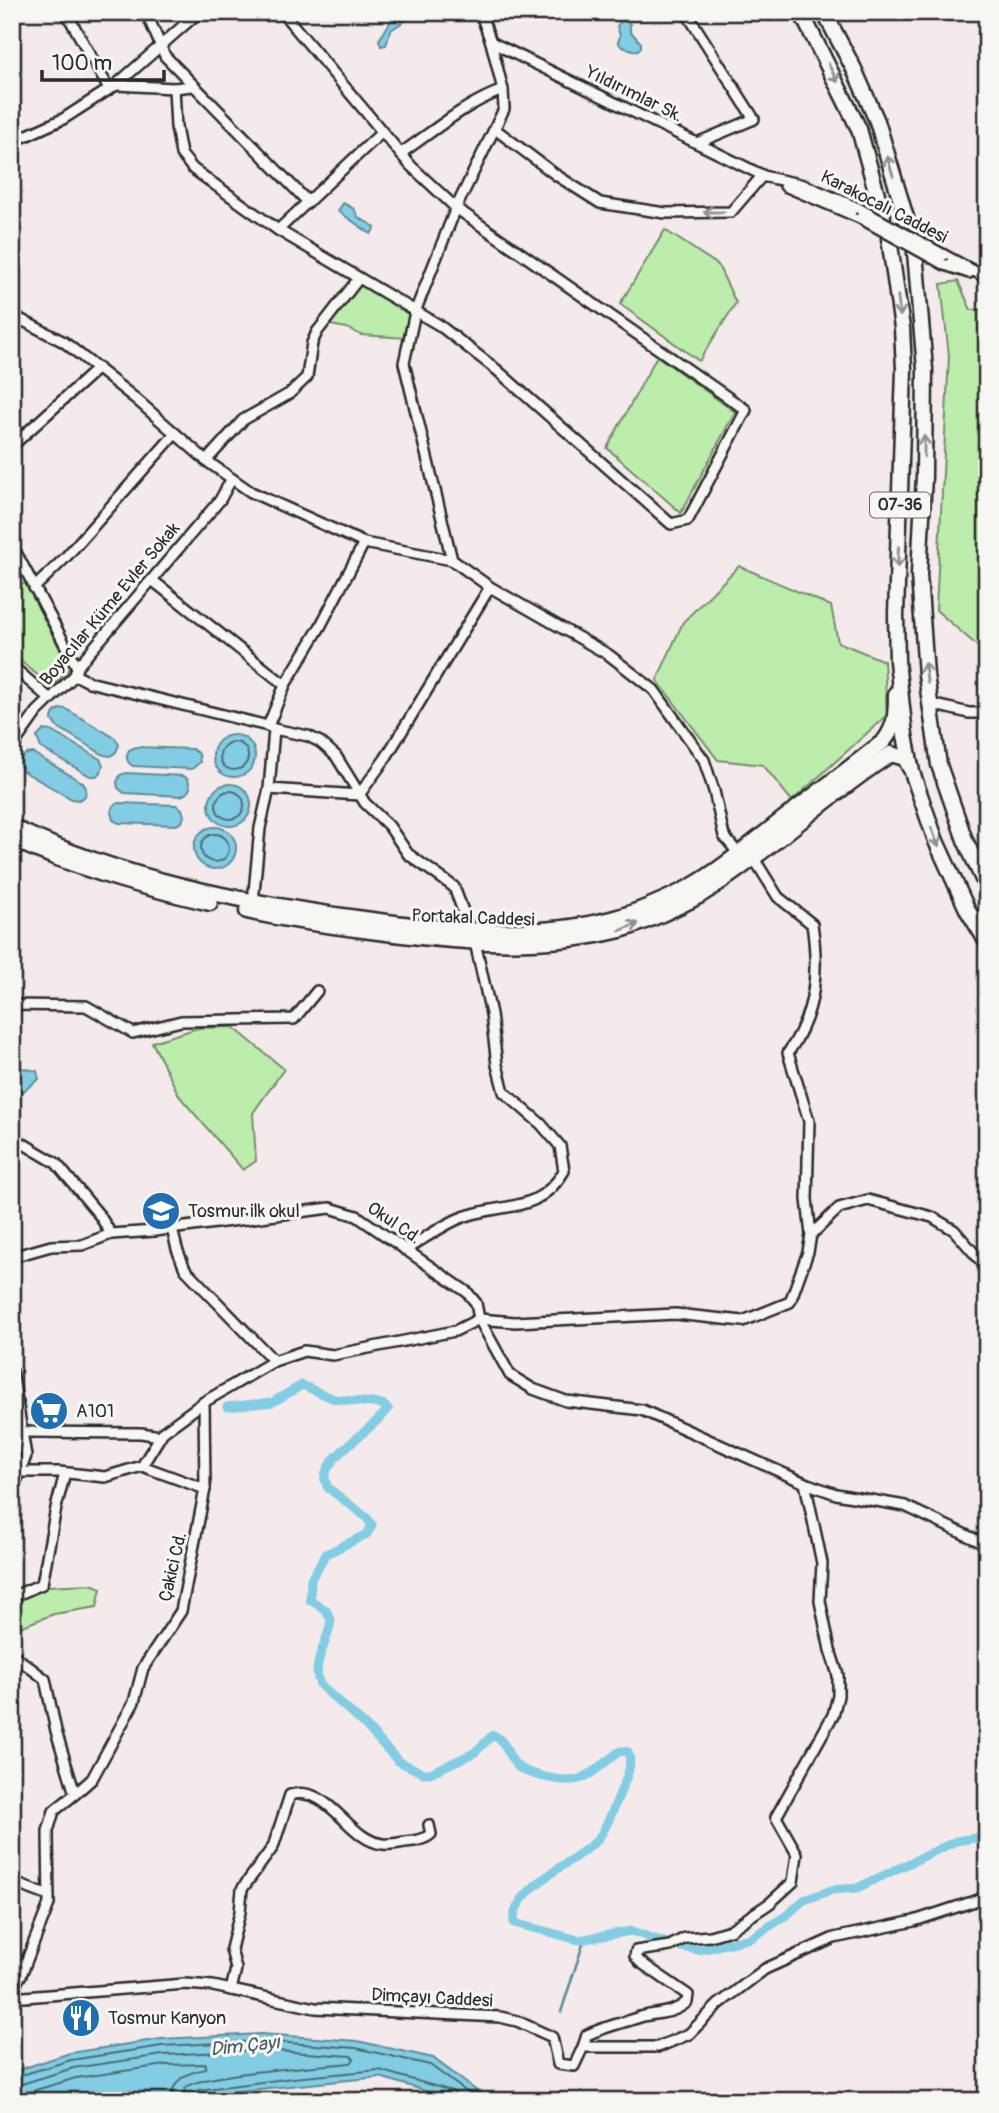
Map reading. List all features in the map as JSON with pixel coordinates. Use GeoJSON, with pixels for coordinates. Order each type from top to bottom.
{"type":"FeatureCollection","features":[{"type":"Feature","properties":{"kind":"main road"},"geometry":{"type":"LineString","coordinates":[[801,12],[859,129],[883,216]]}},
{"type":"Feature","properties":{"kind":"main road"},"geometry":{"type":"LineString","coordinates":[[824,12],[877,121],[911,231]]}},
{"type":"Feature","properties":{"kind":"main road","name":"07-36"},"geometry":{"type":"LineString","coordinates":[[889,238],[902,328],[904,369],[896,615],[897,661],[905,735],[912,772],[936,841],[968,911],[987,942]]}},
{"type":"Feature","properties":{"kind":"main road","name":"07-36"},"geometry":{"type":"LineString","coordinates":[[915,252],[925,369],[924,476],[919,575],[923,648],[939,765],[965,840],[987,888]]}},
{"type":"Feature","properties":{"kind":"main road","name":"Portakal Caddesi"},"geometry":{"type":"LineString","coordinates":[[12,839],[64,862],[127,882],[402,935],[555,940],[617,931],[698,896],[884,741],[895,720],[897,661]]}},
{"type":"Feature","properties":{"kind":"main road","name":"Portakal Caddesi"},"geometry":{"type":"LineString","coordinates":[[745,855],[891,754],[905,758],[912,772]]}},
{"type":"Feature","properties":{"kind":"main road","name":"Portakal Caddesi"},"geometry":{"type":"LineString","coordinates":[[12,827],[65,850],[121,869],[252,907]]}},
{"type":"Feature","properties":{"kind":"street"},"geometry":{"type":"LineString","coordinates":[[66,12],[112,87]]}},
{"type":"Feature","properties":{"kind":"street"},"geometry":{"type":"LineString","coordinates":[[146,12],[165,57],[308,202]]}},
{"type":"Feature","properties":{"kind":"street"},"geometry":{"type":"LineString","coordinates":[[12,142],[63,119],[112,87],[199,12]]}},
{"type":"Feature","properties":{"kind":"street"},"geometry":{"type":"LineString","coordinates":[[174,88],[176,127],[181,154],[193,169],[278,230],[439,325],[497,370],[671,523],[688,520],[746,410],[456,208],[381,133],[282,12]]}},
{"type":"Feature","properties":{"kind":"street"},"geometry":{"type":"LineString","coordinates":[[452,560],[404,363],[415,312],[456,208],[504,109],[503,90],[480,12]]}},
{"type":"Feature","properties":{"kind":"street"},"geometry":{"type":"LineString","coordinates":[[686,12],[754,119],[697,143]]}},
{"type":"Feature","properties":{"kind":"street","name":"Yıldırımlar Sk."},"geometry":{"type":"LineString","coordinates":[[491,42],[762,176]]}},
{"type":"Feature","properties":{"kind":"street"},"geometry":{"type":"LineString","coordinates":[[112,87],[193,86]]}},
{"type":"Feature","properties":{"kind":"street"},"geometry":{"type":"LineString","coordinates":[[400,154],[461,109],[503,90]]}},
{"type":"Feature","properties":{"kind":"street"},"geometry":{"type":"LineString","coordinates":[[495,129],[556,175],[600,202],[665,213],[731,212],[762,176]]}},
{"type":"Feature","properties":{"kind":"street"},"geometry":{"type":"LineString","coordinates":[[278,230],[381,133]]}},
{"type":"Feature","properties":{"kind":"street","name":"Karakocalı Caddesi"},"geometry":{"type":"LineString","coordinates":[[762,176],[804,185],[944,260],[987,279]]}},
{"type":"Feature","properties":{"kind":"street"},"geometry":{"type":"LineString","coordinates":[[206,461],[243,420],[289,394],[307,377],[312,342],[317,332],[359,278]]}},
{"type":"Feature","properties":{"kind":"street"},"geometry":{"type":"LineString","coordinates":[[12,315],[64,342],[231,481],[364,543],[452,560],[490,587],[609,655],[654,690],[704,760],[715,791],[724,836],[745,855],[778,897],[811,924],[815,943],[816,981],[802,1033],[788,1053],[809,1121],[807,1199],[811,1235],[808,1252],[790,1302],[743,1321],[675,1314],[515,1322],[479,1319],[455,1331],[332,1355],[304,1351],[274,1361],[204,1402],[160,1436],[142,1466]]}},
{"type":"Feature","properties":{"kind":"street"},"geometry":{"type":"LineString","coordinates":[[12,446],[98,368]]}},
{"type":"Feature","properties":{"kind":"street"},"geometry":{"type":"LineString","coordinates":[[34,588],[65,558],[175,435]]}},
{"type":"Feature","properties":{"kind":"street","name":"Boyacılar Küme Evler Sokak"},"geometry":{"type":"LineString","coordinates":[[12,747],[37,712],[76,671],[220,500],[231,481]]}},
{"type":"Feature","properties":{"kind":"street"},"geometry":{"type":"LineString","coordinates":[[252,907],[260,828],[268,789],[271,727],[285,685],[320,627],[364,543]]}},
{"type":"Feature","properties":{"kind":"street"},"geometry":{"type":"LineString","coordinates":[[12,545],[76,671],[89,682],[308,736],[320,742],[336,757],[359,795],[389,826],[408,853],[454,887],[472,936],[491,1014],[497,1065],[504,1092],[560,1146],[564,1171],[549,1192],[523,1204],[459,1219],[405,1250]]}},
{"type":"Feature","properties":{"kind":"street"},"geometry":{"type":"LineString","coordinates":[[152,580],[285,685]]}},
{"type":"Feature","properties":{"kind":"street"},"geometry":{"type":"LineString","coordinates":[[359,795],[385,759],[490,587]]}},
{"type":"Feature","properties":{"kind":"street"},"geometry":{"type":"LineString","coordinates":[[12,666],[50,699]]}},
{"type":"Feature","properties":{"kind":"street"},"geometry":{"type":"LineString","coordinates":[[931,704],[969,713],[987,713]]}},
{"type":"Feature","properties":{"kind":"street"},"geometry":{"type":"LineString","coordinates":[[268,789],[359,795]]}},
{"type":"Feature","properties":{"kind":"street"},"geometry":{"type":"LineString","coordinates":[[12,1005],[86,1006],[134,1033],[181,1021],[293,1019],[317,991]]}},
{"type":"Feature","properties":{"kind":"street"},"geometry":{"type":"LineString","coordinates":[[12,1137],[56,1163],[100,1216],[111,1234]]}},
{"type":"Feature","properties":{"kind":"street"},"geometry":{"type":"LineString","coordinates":[[811,1235],[839,1208],[868,1200],[932,1217],[954,1230],[987,1268]]}},
{"type":"Feature","properties":{"kind":"street","name":"Okul Cd."},"geometry":{"type":"LineString","coordinates":[[12,1258],[51,1246],[82,1245],[111,1234],[172,1229],[330,1208],[357,1216],[467,1292],[476,1303],[479,1319],[510,1374],[533,1389],[566,1401],[642,1410],[806,1483],[836,1494],[905,1506],[987,1545]]}},
{"type":"Feature","properties":{"kind":"street"},"geometry":{"type":"LineString","coordinates":[[172,1229],[186,1269],[274,1361]]}},
{"type":"Feature","properties":{"kind":"street"},"geometry":{"type":"LineString","coordinates":[[12,1371],[26,1456],[16,1471],[12,1491]]}},
{"type":"Feature","properties":{"kind":"street","name":"Çakici Cd."},"geometry":{"type":"LineString","coordinates":[[12,1990],[21,1975],[49,1904],[48,1831],[54,1811],[92,1779],[134,1702],[143,1668],[181,1611],[205,1489],[204,1402]]}},
{"type":"Feature","properties":{"kind":"street"},"geometry":{"type":"LineString","coordinates":[[22,1432],[141,1433],[160,1436]]}},
{"type":"Feature","properties":{"kind":"street"},"geometry":{"type":"LineString","coordinates":[[16,1471],[105,1478],[142,1466],[205,1489]]}},
{"type":"Feature","properties":{"kind":"street"},"geometry":{"type":"LineString","coordinates":[[12,1597],[42,1584],[65,1473]]}},
{"type":"Feature","properties":{"kind":"street"},"geometry":{"type":"LineString","coordinates":[[806,1483],[822,1563],[820,1601],[838,1675],[838,1696],[833,1715],[776,1816],[797,1854],[793,1882],[770,1903],[730,1930],[636,1951],[635,1956],[656,1974],[688,1995],[687,2002],[679,2009],[667,2013],[641,2017],[600,2029],[587,2035],[583,2047],[658,2047],[689,2034],[719,2004],[765,1969],[834,1938],[914,1921],[987,1897]]}},
{"type":"Feature","properties":{"kind":"street"},"geometry":{"type":"LineString","coordinates":[[12,1654],[44,1679],[55,1731],[75,1794]]}},
{"type":"Feature","properties":{"kind":"street"},"geometry":{"type":"LineString","coordinates":[[231,1990],[236,1969],[231,1949],[240,1912],[242,1889],[272,1847],[290,1795],[302,1792],[326,1802],[363,1837],[383,1844],[428,1837],[431,1834],[429,1825]]}},
{"type":"Feature","properties":{"kind":"street"},"geometry":{"type":"LineString","coordinates":[[12,1882],[49,1896]]}},
{"type":"Feature","properties":{"kind":"street","name":"Dimçayı Caddesi"},"geometry":{"type":"LineString","coordinates":[[12,1998],[185,1983],[315,2008],[500,2017],[517,2021],[552,2037],[558,2064],[574,2066],[583,2047]]}},
{"type":"Feature","properties":{"kind":"green space"},"geometry":{"type":"Polygon","coordinates":[[[665,230],[718,265],[736,303],[699,361],[620,304],[665,230]]]}},
{"type":"Feature","properties":{"kind":"green space"},"geometry":{"type":"Polygon","coordinates":[[[958,281],[971,310],[987,309],[987,689],[984,688],[982,650],[936,610],[949,356],[941,284],[958,281]]]}},
{"type":"Feature","properties":{"kind":"green space"},"geometry":{"type":"Polygon","coordinates":[[[360,282],[413,313],[407,338],[361,335],[347,328],[325,324],[360,282]]]}},
{"type":"Feature","properties":{"kind":"green space"},"geometry":{"type":"Polygon","coordinates":[[[657,356],[735,412],[681,513],[607,448],[657,356]]]}},
{"type":"Feature","properties":{"kind":"green space"},"geometry":{"type":"Polygon","coordinates":[[[739,566],[831,606],[838,642],[884,661],[887,715],[792,801],[763,765],[718,760],[657,680],[683,622],[739,566]]]}},
{"type":"Feature","properties":{"kind":"green space"},"geometry":{"type":"Polygon","coordinates":[[[25,583],[70,668],[52,687],[12,654],[12,589],[25,583]]]}},
{"type":"Feature","properties":{"kind":"green space"},"geometry":{"type":"Polygon","coordinates":[[[233,1027],[284,1069],[253,1113],[256,1161],[243,1170],[180,1097],[152,1042],[198,1028],[233,1027]]]}},
{"type":"Feature","properties":{"kind":"green space"},"geometry":{"type":"Polygon","coordinates":[[[91,1584],[101,1588],[97,1607],[54,1614],[12,1630],[12,1601],[46,1586],[91,1584]]]}},
{"type":"Feature","properties":{"kind":"water"},"geometry":{"type":"Polygon","coordinates":[[[397,12],[408,12],[409,18],[391,30],[386,45],[381,46],[379,40],[397,12]]]}},
{"type":"Feature","properties":{"kind":"water"},"geometry":{"type":"Polygon","coordinates":[[[625,21],[630,24],[630,31],[641,43],[641,48],[637,51],[622,47],[618,42],[620,36],[617,26],[625,21]]]}},
{"type":"Feature","properties":{"kind":"water"},"geometry":{"type":"Polygon","coordinates":[[[343,203],[354,209],[358,217],[375,227],[371,234],[338,211],[343,203]]]}},
{"type":"Feature","properties":{"kind":"water"},"geometry":{"type":"Polygon","coordinates":[[[66,709],[115,738],[119,745],[116,752],[111,756],[104,755],[56,726],[52,720],[54,713],[66,709]]]}},
{"type":"Feature","properties":{"kind":"water"},"geometry":{"type":"Polygon","coordinates":[[[44,730],[51,731],[100,759],[103,765],[101,772],[90,776],[41,748],[37,737],[44,730]]]}},
{"type":"Feature","properties":{"kind":"water"},"geometry":{"type":"Polygon","coordinates":[[[234,735],[249,741],[255,756],[249,771],[234,777],[219,771],[213,756],[219,741],[234,735]]]}},
{"type":"Feature","properties":{"kind":"water"},"geometry":{"type":"Polygon","coordinates":[[[136,747],[192,749],[199,754],[200,762],[192,769],[133,766],[127,755],[129,750],[136,747]]]}},
{"type":"Feature","properties":{"kind":"water"},"geometry":{"type":"Polygon","coordinates":[[[33,753],[83,783],[86,788],[85,796],[79,800],[72,799],[23,771],[21,758],[33,753]]]}},
{"type":"Feature","properties":{"kind":"water"},"geometry":{"type":"Polygon","coordinates":[[[120,775],[183,776],[188,779],[190,788],[181,796],[124,793],[118,788],[117,782],[120,775]]]}},
{"type":"Feature","properties":{"kind":"water"},"geometry":{"type":"Polygon","coordinates":[[[230,784],[245,790],[251,805],[245,820],[230,826],[215,820],[209,805],[215,790],[230,784]]]}},
{"type":"Feature","properties":{"kind":"water"},"geometry":{"type":"Polygon","coordinates":[[[118,803],[176,805],[182,809],[184,816],[182,822],[176,825],[119,823],[113,820],[111,812],[113,806],[118,803]]]}},
{"type":"Feature","properties":{"kind":"water"},"geometry":{"type":"Polygon","coordinates":[[[215,827],[230,833],[236,848],[230,863],[215,869],[200,863],[194,848],[200,833],[215,827]]]}},
{"type":"Feature","properties":{"kind":"water"},"geometry":{"type":"Polygon","coordinates":[[[17,1067],[37,1071],[39,1079],[21,1093],[15,1080],[17,1067]]]}},
{"type":"Feature","properties":{"kind":"water","name":"Dim Çayı"},"geometry":{"type":"Polygon","coordinates":[[[261,2034],[357,2041],[433,2058],[490,2101],[459,2101],[380,2077],[238,2091],[177,2101],[12,2101],[12,2072],[70,2053],[161,2039],[261,2034]]]}},
{"type":"Feature","properties":{"kind":"waterway"},"geometry":{"type":"LineString","coordinates":[[227,1407],[273,1402],[302,1385],[334,1399],[382,1404],[388,1409],[337,1456],[325,1474],[328,1488],[366,1517],[372,1525],[367,1534],[326,1554],[311,1579],[310,1600],[326,1610],[331,1620],[318,1662],[321,1686],[366,1726],[398,1761],[423,1773],[430,1773],[474,1753],[493,1735],[504,1744],[513,1761],[521,1769],[556,1779],[579,1779],[620,1751],[628,1752],[630,1766],[603,1831],[595,1842],[532,1888],[515,1911],[514,1923],[579,1940],[631,1931],[670,1944]]}},
{"type":"Feature","properties":{"kind":"waterway"},"geometry":{"type":"LineString","coordinates":[[675,1946],[699,1950],[751,1938],[786,1916],[804,1900],[832,1890],[857,1888],[956,1841],[987,1836]]}},
{"type":"Feature","properties":{"kind":"waterway"},"geometry":{"type":"LineString","coordinates":[[561,2012],[584,1941]]}},
{"type":"Feature","properties":{"kind":"place","name":"Tosmur ilk okul"},"geometry":{"type":"Point","coordinates":[161,1211]}},
{"type":"Feature","properties":{"kind":"place","name":"A101"},"geometry":{"type":"Point","coordinates":[49,1411]}},
{"type":"Feature","properties":{"kind":"place","name":"Tosmur Kanyon"},"geometry":{"type":"Point","coordinates":[81,2018]}}]}
